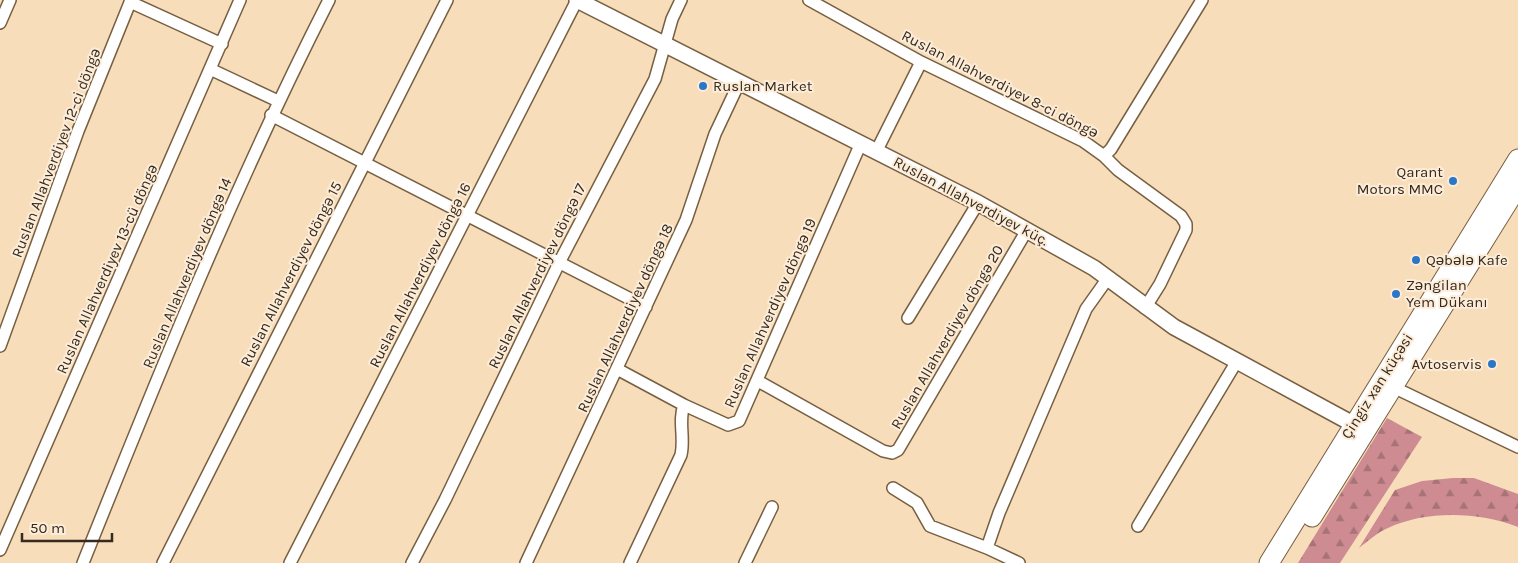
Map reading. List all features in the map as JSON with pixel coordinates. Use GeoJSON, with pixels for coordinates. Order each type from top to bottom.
{"type":"FeatureCollection","features":[{"type":"Feature","properties":{"kind":"main road","name":"Çingiz xan küçəsi"},"geometry":{"type":"LineString","coordinates":[[1269,563],[1518,159]]}},
{"type":"Feature","properties":{"kind":"main road","name":"Çingiz xan küçəsi"},"geometry":{"type":"LineString","coordinates":[[1284,563],[1518,186]]}},
{"type":"Feature","properties":{"kind":"street"},"geometry":{"type":"LineString","coordinates":[[0,23],[10,0]]}},
{"type":"Feature","properties":{"kind":"street","name":"Ruslan Allahverdiyev 13-cü döngə"},"geometry":{"type":"LineString","coordinates":[[0,550],[240,0]]}},
{"type":"Feature","properties":{"kind":"street","name":"Ruslan Allahverdiyev döngə 14"},"geometry":{"type":"LineString","coordinates":[[83,563],[154,388],[271,115],[329,0]]}},
{"type":"Feature","properties":{"kind":"street","name":"Ruslan Allahverdiyev döngə 15"},"geometry":{"type":"LineString","coordinates":[[163,563],[447,0]]}},
{"type":"Feature","properties":{"kind":"street","name":"Ruslan Allahverdiyev küç."},"geometry":{"type":"LineString","coordinates":[[577,0],[878,150],[978,203],[1108,278],[1144,308],[1174,327],[1353,424]]}},
{"type":"Feature","properties":{"kind":"street","name":"Ruslan Allahverdiyev döngə 16"},"geometry":{"type":"LineString","coordinates":[[290,563],[577,0]]}},
{"type":"Feature","properties":{"kind":"street","name":"Ruslan Allahverdiyev döngə 17"},"geometry":{"type":"LineString","coordinates":[[412,563],[445,500],[560,261],[655,79],[672,20],[681,0]]}},
{"type":"Feature","properties":{"kind":"street","name":"Ruslan Allahverdiyev 8-ci döngə"},"geometry":{"type":"LineString","coordinates":[[810,0],[921,62],[1083,141],[1104,156],[1118,170],[1181,216],[1186,224],[1186,230],[1160,284],[1144,308]]}},
{"type":"Feature","properties":{"kind":"street"},"geometry":{"type":"LineString","coordinates":[[1104,156],[1111,149],[1202,0]]}},
{"type":"Feature","properties":{"kind":"street"},"geometry":{"type":"LineString","coordinates":[[131,1],[222,44]]}},
{"type":"Feature","properties":{"kind":"street","name":"Ruslan Allahverdiyev 12-ci döngə"},"geometry":{"type":"LineString","coordinates":[[0,346],[78,131],[131,1]]}},
{"type":"Feature","properties":{"kind":"street"},"geometry":{"type":"LineString","coordinates":[[878,150],[921,62]]}},
{"type":"Feature","properties":{"kind":"street"},"geometry":{"type":"LineString","coordinates":[[210,70],[278,101]]}},
{"type":"Feature","properties":{"kind":"street","name":"Ruslan Allahverdiyev döngə 18"},"geometry":{"type":"LineString","coordinates":[[526,563],[686,220],[715,134],[740,81]]}},
{"type":"Feature","properties":{"kind":"street"},"geometry":{"type":"LineString","coordinates":[[271,115],[560,261],[646,307]]}},
{"type":"Feature","properties":{"kind":"street","name":"Ruslan Allahverdiyev döngə 19"},"geometry":{"type":"LineString","coordinates":[[684,405],[728,425],[734,425],[739,421],[861,142]]}},
{"type":"Feature","properties":{"kind":"street"},"geometry":{"type":"LineString","coordinates":[[908,318],[978,203]]}},
{"type":"Feature","properties":{"kind":"street","name":"Ruslan Allahverdiyev döngə 20"},"geometry":{"type":"LineString","coordinates":[[758,381],[883,452],[892,454],[898,450],[1027,230]]}},
{"type":"Feature","properties":{"kind":"street"},"geometry":{"type":"LineString","coordinates":[[988,548],[999,514],[1086,309],[1108,278]]}},
{"type":"Feature","properties":{"kind":"street"},"geometry":{"type":"LineString","coordinates":[[1138,526],[1237,360]]}},
{"type":"Feature","properties":{"kind":"street"},"geometry":{"type":"LineString","coordinates":[[617,369],[684,405],[681,420],[683,444],[681,455],[630,563]]}},
{"type":"Feature","properties":{"kind":"street"},"geometry":{"type":"LineString","coordinates":[[1392,387],[1518,447]]}},
{"type":"Feature","properties":{"kind":"street"},"geometry":{"type":"LineString","coordinates":[[893,488],[917,504],[930,526],[988,548],[1019,563]]}},
{"type":"Feature","properties":{"kind":"street"},"geometry":{"type":"LineString","coordinates":[[745,563],[772,507]]}},
{"type":"Feature","properties":{"kind":"green space"},"geometry":{"type":"Polygon","coordinates":[[[1387,418],[1422,437],[1340,563],[1298,563],[1387,418]]]}},
{"type":"Feature","properties":{"kind":"green space"},"geometry":{"type":"Polygon","coordinates":[[[1474,478],[1518,494],[1518,527],[1487,518],[1470,516],[1453,515],[1419,518],[1388,528],[1359,548],[1395,490],[1422,481],[1474,478]]]}},
{"type":"Feature","properties":{"kind":"place","name":"Ruslan Market"},"geometry":{"type":"Point","coordinates":[703,86]}},
{"type":"Feature","properties":{"kind":"place","name":"Qarant Motors MMC"},"geometry":{"type":"Point","coordinates":[1453,181]}},
{"type":"Feature","properties":{"kind":"place","name":"Qəbələ Kafe"},"geometry":{"type":"Point","coordinates":[1416,260]}},
{"type":"Feature","properties":{"kind":"place","name":"Zəngilan Yem Dükanı"},"geometry":{"type":"Point","coordinates":[1396,294]}},
{"type":"Feature","properties":{"kind":"place","name":"Avtoservis"},"geometry":{"type":"Point","coordinates":[1492,364]}}]}
